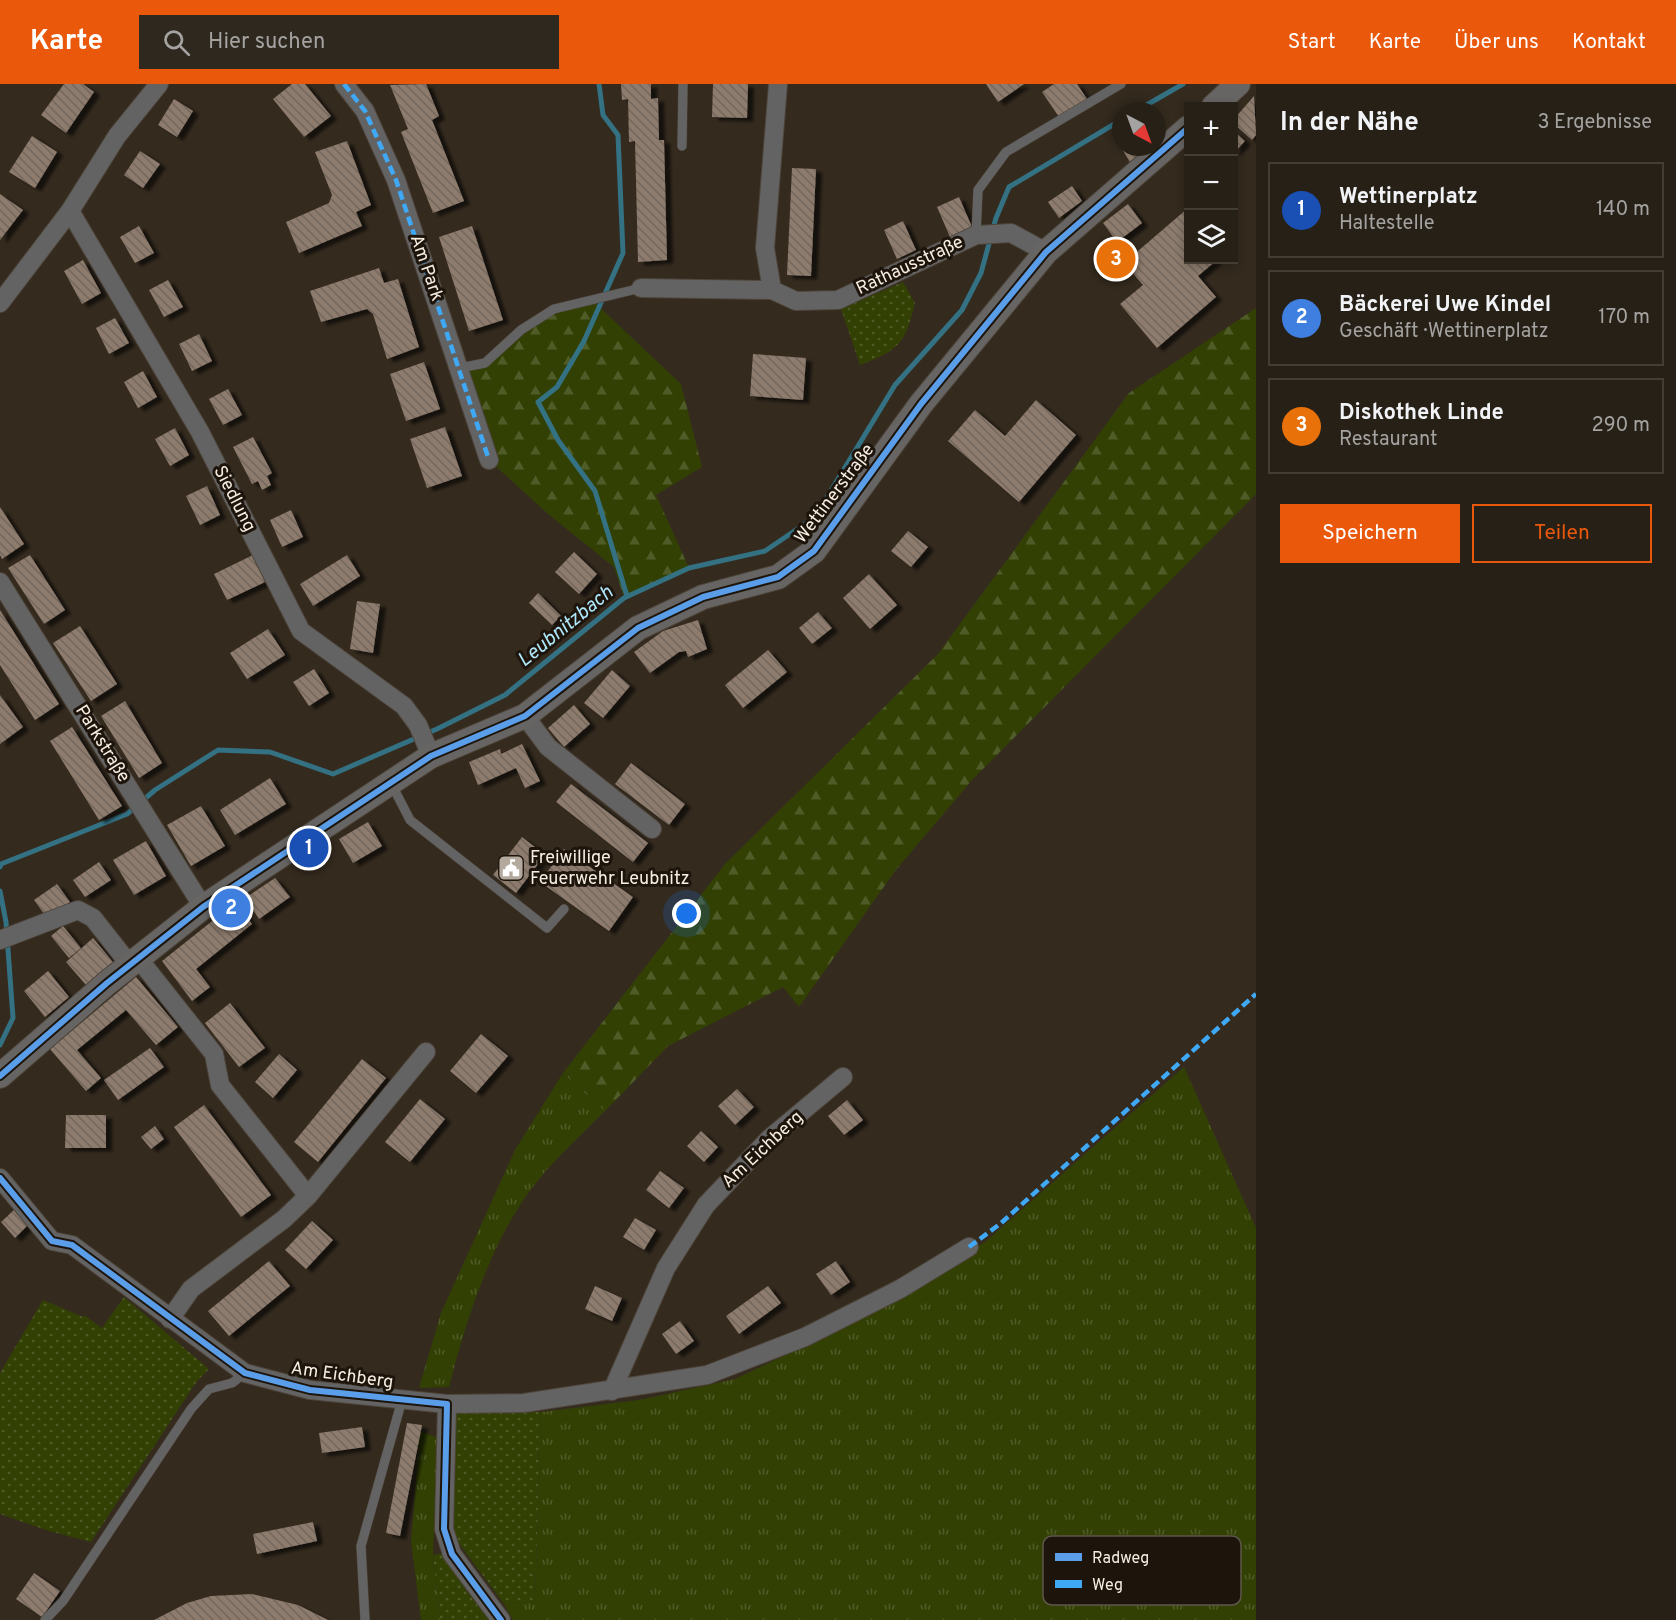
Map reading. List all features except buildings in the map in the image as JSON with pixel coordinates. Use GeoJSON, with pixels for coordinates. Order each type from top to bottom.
{"type":"FeatureCollection","features":[{"type":"Feature","properties":{"kind":"street"},"geometry":{"type":"LineString","coordinates":[[0,303],[70,211],[117,136],[159,84]]}},
{"type":"Feature","properties":{"kind":"street","name":"Am Park"},"geometry":{"type":"LineString","coordinates":[[344,84],[365,111],[396,180],[489,460]]}},
{"type":"Feature","properties":{"kind":"street"},"geometry":{"type":"LineString","coordinates":[[772,290],[765,248],[778,84]]}},
{"type":"Feature","properties":{"kind":"street","name":"Wettinerstraße"},"geometry":{"type":"LineString","coordinates":[[0,1076],[134,962],[203,907],[391,783],[429,751],[525,716],[638,628],[703,597],[778,577],[814,551],[921,404],[1046,252],[1184,131]]}},
{"type":"Feature","properties":{"kind":"street","name":"Siedlung"},"geometry":{"type":"LineString","coordinates":[[70,211],[200,432],[301,631],[404,706],[418,725],[429,751]]}},
{"type":"Feature","properties":{"kind":"street","name":"Rathausstraße"},"geometry":{"type":"LineString","coordinates":[[641,288],[772,290],[796,301],[838,300],[979,235],[1011,233],[1046,252]]}},
{"type":"Feature","properties":{"kind":"street","name":"Parkstraße"},"geometry":{"type":"LineString","coordinates":[[0,582],[203,907]]}},
{"type":"Feature","properties":{"kind":"street"},"geometry":{"type":"LineString","coordinates":[[525,716],[548,747],[652,829]]}},
{"type":"Feature","properties":{"kind":"street"},"geometry":{"type":"LineString","coordinates":[[0,940],[78,910],[93,918],[214,1054],[220,1085],[308,1196]]}},
{"type":"Feature","properties":{"kind":"street"},"geometry":{"type":"LineString","coordinates":[[170,1319],[191,1289],[284,1219],[308,1196],[426,1052]]}},
{"type":"Feature","properties":{"kind":"street","name":"Am Eichberg"},"geometry":{"type":"LineString","coordinates":[[612,1391],[666,1268],[706,1205],[769,1138],[843,1077]]}},
{"type":"Feature","properties":{"kind":"street","name":"Am Eichberg"},"geometry":{"type":"LineString","coordinates":[[0,1178],[52,1241],[72,1245],[245,1373],[310,1390],[447,1404],[524,1403],[707,1375],[805,1338],[900,1288],[969,1247]]}},
{"type":"Feature","properties":{"kind":"street"},"geometry":{"type":"LineString","coordinates":[[447,1404],[444,1529],[452,1554],[501,1620]]}},
{"type":"Feature","properties":{"kind":"lane"},"geometry":{"type":"LineString","coordinates":[[682,146],[683,84]]}},
{"type":"Feature","properties":{"kind":"lane"},"geometry":{"type":"LineString","coordinates":[[979,235],[978,189],[1006,152],[1122,84]]}},
{"type":"Feature","properties":{"kind":"lane"},"geometry":{"type":"LineString","coordinates":[[460,368],[484,363],[522,330],[554,309],[641,288]]}},
{"type":"Feature","properties":{"kind":"lane"},"geometry":{"type":"LineString","coordinates":[[391,783],[410,820],[547,928],[564,909]]}},
{"type":"Feature","properties":{"kind":"lane"},"geometry":{"type":"LineString","coordinates":[[45,1620],[63,1601],[190,1409],[209,1389],[232,1383],[245,1373]]}},
{"type":"Feature","properties":{"kind":"lane"},"geometry":{"type":"LineString","coordinates":[[365,1620],[361,1546],[402,1400]]}},
{"type":"Feature","properties":{"kind":"green space"},"geometry":{"type":"Polygon","coordinates":[[[903,282],[915,303],[908,328],[892,350],[860,365],[841,309],[903,282]]]}},
{"type":"Feature","properties":{"kind":"green space"},"geometry":{"type":"Polygon","coordinates":[[[592,300],[681,384],[702,467],[656,495],[689,568],[624,598],[614,567],[548,514],[489,460],[460,368],[485,363],[554,309],[592,300]]]}},
{"type":"Feature","properties":{"kind":"green space"},"geometry":{"type":"Polygon","coordinates":[[[1256,308],[1256,494],[973,779],[895,871],[799,1007],[783,987],[668,1046],[605,1111],[563,1073],[725,864],[938,654],[1129,393],[1256,308]]]}},
{"type":"Feature","properties":{"kind":"green space"},"geometry":{"type":"Polygon","coordinates":[[[1184,1067],[1256,1228],[1256,1620],[513,1620],[504,1604],[535,1601],[541,1412],[639,1400],[735,1379],[824,1337],[985,1242],[1184,1067]]]}},
{"type":"Feature","properties":{"kind":"green space"},"geometry":{"type":"Polygon","coordinates":[[[563,1073],[605,1111],[546,1170],[515,1213],[502,1236],[480,1286],[449,1387],[419,1388],[441,1313],[515,1150],[563,1073]]]}},
{"type":"Feature","properties":{"kind":"green space"},"geometry":{"type":"Polygon","coordinates":[[[124,1297],[209,1369],[197,1381],[91,1542],[49,1531],[0,1514],[0,1373],[43,1300],[83,1317],[84,1315],[102,1328],[124,1297]]]}},
{"type":"Feature","properties":{"kind":"green space"},"geometry":{"type":"Polygon","coordinates":[[[455,1412],[541,1412],[535,1601],[504,1604],[458,1542],[451,1524],[455,1412]]]}},
{"type":"Feature","properties":{"kind":"green space"},"geometry":{"type":"Polygon","coordinates":[[[420,1431],[438,1438],[433,1555],[440,1620],[421,1620],[411,1542],[420,1431]]]}},
{"type":"Feature","properties":{"kind":"green space"},"geometry":{"type":"Polygon","coordinates":[[[442,1553],[489,1620],[440,1620],[433,1555],[442,1553]]]}},
{"type":"Feature","properties":{"kind":"waterway"},"geometry":{"type":"LineString","coordinates":[[599,84],[603,115],[618,135],[623,253],[584,341],[557,387],[538,402],[558,440],[595,491],[627,596]]}},
{"type":"Feature","properties":{"kind":"waterway","name":"Leubnitzbach"},"geometry":{"type":"LineString","coordinates":[[1152,102],[1183,84]]}},
{"type":"Feature","properties":{"kind":"waterway","name":"Leubnitzbach"},"geometry":{"type":"LineString","coordinates":[[0,867],[1,864],[127,814],[155,790],[218,750],[270,752],[333,774],[437,729],[505,695],[624,598],[689,568],[765,551],[815,517],[895,385],[962,310],[981,273],[996,218],[1009,187],[1112,125]]}},
{"type":"Feature","properties":{"kind":"waterway","name":"Leubnitzbach"},"geometry":{"type":"LineString","coordinates":[[0,891],[6,922],[13,1018],[0,1045]]}},
{"type":"Feature","properties":{"kind":"marked path"},"geometry":{"type":"LineString","coordinates":[[344,84],[365,111],[396,180],[489,460]]}},
{"type":"Feature","properties":{"kind":"marked path"},"geometry":{"type":"LineString","coordinates":[[969,1247],[1000,1224],[1256,994]]}},
{"type":"Feature","properties":{"kind":"cycle path"},"geometry":{"type":"LineString","coordinates":[[0,1076],[107,983],[203,907],[431,756],[525,716],[638,628],[703,597],[778,577],[814,551],[921,404],[1046,252],[1184,131]]}},
{"type":"Feature","properties":{"kind":"cycle path"},"geometry":{"type":"LineString","coordinates":[[0,1178],[52,1241],[72,1245],[245,1373],[310,1390],[447,1404],[444,1529],[452,1554],[501,1620]]}},
{"type":"Feature","properties":{"kind":"place","name":"Diskothek Linde"},"geometry":{"type":"Point","coordinates":[1116,259]}},
{"type":"Feature","properties":{"kind":"place","name":"Wettinerplatz"},"geometry":{"type":"Point","coordinates":[309,848]}},
{"type":"Feature","properties":{"kind":"place","name":"Freiwillige Feuerwehr Leubnitz"},"geometry":{"type":"Point","coordinates":[511,868]}},
{"type":"Feature","properties":{"kind":"place","name":"Bäckerei Uwe Kindel"},"geometry":{"type":"Point","coordinates":[231,908]}}]}
